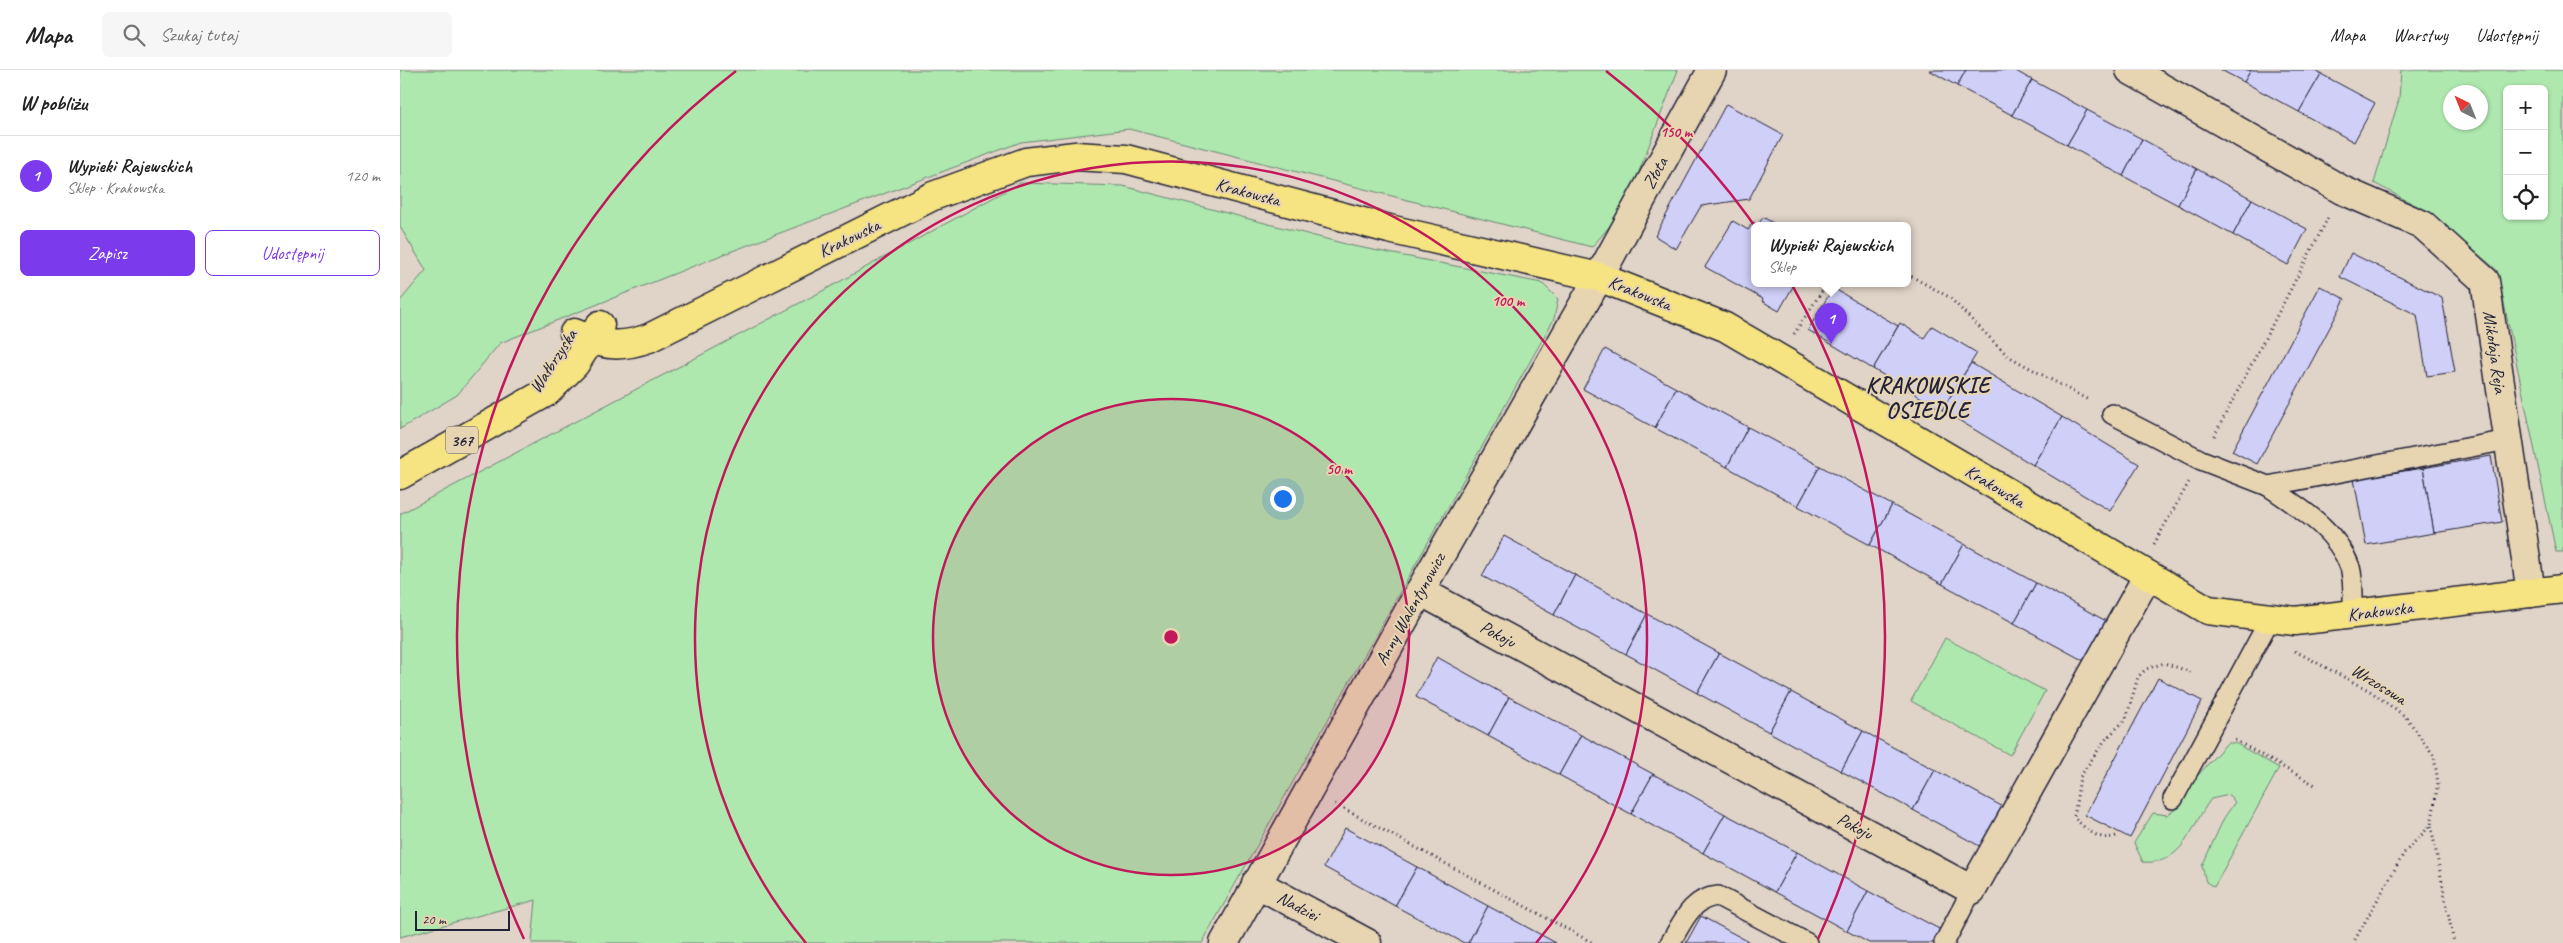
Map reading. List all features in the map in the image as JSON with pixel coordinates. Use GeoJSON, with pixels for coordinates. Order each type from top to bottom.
{"type":"FeatureCollection","features":[{"type":"Feature","properties":{"kind":"main road","name":"Krakowska"},"geometry":{"type":"LineString","coordinates":[[587,329],[643,334],[684,320],[933,196],[1026,162],[1075,156],[1126,159],[1389,229],[1600,278],[1725,327],[2208,610],[2283,619],[2353,614],[2561,589]]}},
{"type":"Feature","properties":{"kind":"main road","name":"Wałbrzyska"},"geometry":{"type":"LineString","coordinates":[[400,474],[524,405],[551,370],[587,329]]}},
{"type":"Feature","properties":{"kind":"street","name":"Złota"},"geometry":{"type":"LineString","coordinates":[[1600,278],[1712,70]]}},
{"type":"Feature","properties":{"kind":"street","name":"Mikołaja Reja"},"geometry":{"type":"LineString","coordinates":[[2130,70],[2342,190],[2423,225],[2485,281],[2531,593]]}},
{"type":"Feature","properties":{"kind":"street","name":"Anny Walentynowicz"},"geometry":{"type":"LineString","coordinates":[[1224,943],[1308,789],[1600,278]]}},
{"type":"Feature","properties":{"kind":"street"},"geometry":{"type":"LineString","coordinates":[[1972,890],[2143,573]]}},
{"type":"Feature","properties":{"kind":"street","name":"Pokoju"},"geometry":{"type":"LineString","coordinates":[[1420,591],[1972,890]]}},
{"type":"Feature","properties":{"kind":"street","name":"Nadziei"},"geometry":{"type":"LineString","coordinates":[[1256,883],[1367,943]]}},
{"type":"Feature","properties":{"kind":"lane"},"geometry":{"type":"LineString","coordinates":[[2112,414],[2201,460],[2268,486],[2311,516],[2336,542],[2350,568],[2353,614]]}},
{"type":"Feature","properties":{"kind":"lane"},"geometry":{"type":"LineString","coordinates":[[2268,486],[2508,440]]}},
{"type":"Feature","properties":{"kind":"lane"},"geometry":{"type":"LineString","coordinates":[[2173,799],[2198,753],[2283,619]]}},
{"type":"Feature","properties":{"kind":"lane"},"geometry":{"type":"LineString","coordinates":[[1944,943],[1972,890]]}},
{"type":"Feature","properties":{"kind":"lane"},"geometry":{"type":"LineString","coordinates":[[1670,943],[1691,907],[1704,897],[1718,896],[1807,943]]}},
{"type":"Feature","properties":{"kind":"path"},"geometry":{"type":"LineString","coordinates":[[2143,573],[2342,190]]}},
{"type":"Feature","properties":{"kind":"path"},"geometry":{"type":"LineString","coordinates":[[1911,276],[1949,297],[2008,356],[2112,414]]}},
{"type":"Feature","properties":{"kind":"path"},"geometry":{"type":"LineString","coordinates":[[1779,359],[1826,287]]}},
{"type":"Feature","properties":{"kind":"path","name":"Wrzosowa"},"geometry":{"type":"LineString","coordinates":[[2283,619],[2293,651],[2370,691],[2406,717],[2434,756],[2438,783],[2431,825]]}},
{"type":"Feature","properties":{"kind":"path"},"geometry":{"type":"LineString","coordinates":[[2116,836],[2109,838],[2096,835],[2074,817],[2080,776],[2105,740],[2126,719],[2138,677],[2146,669],[2164,663],[2194,673]]}},
{"type":"Feature","properties":{"kind":"path"},"geometry":{"type":"LineString","coordinates":[[2198,753],[2212,757],[2224,740],[2232,738],[2315,785]]}},
{"type":"Feature","properties":{"kind":"path"},"geometry":{"type":"LineString","coordinates":[[1308,789],[1593,943]]}},
{"type":"Feature","properties":{"kind":"path"},"geometry":{"type":"LineString","coordinates":[[2353,943],[2404,853],[2431,825]]}},
{"type":"Feature","properties":{"kind":"path"},"geometry":{"type":"LineString","coordinates":[[2431,825],[2454,943]]}},
{"type":"Feature","properties":{"kind":"green space"},"geometry":{"type":"Polygon","coordinates":[[[400,70],[1678,70],[1625,208],[1592,247],[1129,129],[1021,142],[719,256],[500,343],[457,395],[400,429],[400,301],[426,270],[400,227],[400,70]]]}},
{"type":"Feature","properties":{"kind":"green space"},"geometry":{"type":"Polygon","coordinates":[[[2401,70],[2563,70],[2563,552],[2556,552],[2497,270],[2428,212],[2374,183],[2399,99],[2401,70]]]}},
{"type":"Feature","properties":{"kind":"green space"},"geometry":{"type":"Polygon","coordinates":[[[1020,183],[1123,186],[1353,246],[1542,283],[1558,299],[1554,319],[1202,943],[532,943],[536,900],[400,937],[400,514],[830,287],[1020,183]]]}},
{"type":"Feature","properties":{"kind":"green space"},"geometry":{"type":"Polygon","coordinates":[[[1945,638],[2045,691],[2010,755],[1911,701],[1945,638]]]}},
{"type":"Feature","properties":{"kind":"green space"},"geometry":{"type":"Polygon","coordinates":[[[2227,743],[2235,743],[2279,768],[2214,887],[2206,882],[2202,866],[2224,818],[2235,802],[2229,795],[2211,799],[2185,842],[2177,851],[2168,858],[2157,862],[2143,862],[2134,843],[2153,813],[2167,815],[2179,807],[2191,783],[2227,743]]]}},
{"type":"Feature","properties":{"kind":"building"},"geometry":{"type":"Polygon","coordinates":[[[1929,70],[1966,70],[1957,86],[1929,70]]]}},
{"type":"Feature","properties":{"kind":"building"},"geometry":{"type":"Polygon","coordinates":[[[1966,70],[2014,70],[2032,80],[2012,115],[1957,86],[1966,70]]]}},
{"type":"Feature","properties":{"kind":"building"},"geometry":{"type":"Polygon","coordinates":[[[2221,70],[2251,70],[2244,82],[2221,70]]]}},
{"type":"Feature","properties":{"kind":"building"},"geometry":{"type":"Polygon","coordinates":[[[2251,70],[2314,70],[2321,74],[2299,112],[2244,82],[2251,70]]]}},
{"type":"Feature","properties":{"kind":"building"},"geometry":{"type":"Polygon","coordinates":[[[2321,74],[2375,103],[2354,142],[2299,112],[2321,74]]]}},
{"type":"Feature","properties":{"kind":"building"},"geometry":{"type":"Polygon","coordinates":[[[2032,80],[2087,110],[2067,145],[2012,115],[2032,80]]]}},
{"type":"Feature","properties":{"kind":"building"},"geometry":{"type":"Polygon","coordinates":[[[1726,104],[1783,135],[1749,199],[1701,206],[1676,249],[1655,236],[1726,104]]]}},
{"type":"Feature","properties":{"kind":"building"},"geometry":{"type":"Polygon","coordinates":[[[2087,110],[2142,139],[2123,176],[2067,145],[2087,110]]]}},
{"type":"Feature","properties":{"kind":"building"},"geometry":{"type":"Polygon","coordinates":[[[2142,139],[2197,169],[2178,205],[2123,176],[2142,139]]]}},
{"type":"Feature","properties":{"kind":"building"},"geometry":{"type":"Polygon","coordinates":[[[2197,169],[2252,199],[2233,235],[2178,205],[2197,169]]]}},
{"type":"Feature","properties":{"kind":"building"},"geometry":{"type":"Polygon","coordinates":[[[2252,199],[2307,229],[2288,265],[2233,235],[2252,199]]]}},
{"type":"Feature","properties":{"kind":"building"},"geometry":{"type":"Polygon","coordinates":[[[1763,217],[1771,222],[1760,222],[1763,217]]]}},
{"type":"Feature","properties":{"kind":"building"},"geometry":{"type":"Polygon","coordinates":[[[1733,221],[1748,230],[1751,225],[1751,287],[1793,287],[1779,311],[1762,301],[1763,299],[1705,267],[1733,221]]]}},
{"type":"Feature","properties":{"kind":"building"},"geometry":{"type":"Polygon","coordinates":[[[2351,253],[2442,298],[2455,372],[2427,376],[2417,315],[2340,277],[2351,253]]]}},
{"type":"Feature","properties":{"kind":"building"},"geometry":{"type":"Polygon","coordinates":[[[2320,286],[2345,299],[2257,464],[2232,451],[2320,286]]]}},
{"type":"Feature","properties":{"kind":"building"},"geometry":{"type":"Polygon","coordinates":[[[1833,288],[1898,326],[1873,369],[1808,330],[1833,288]]]}},
{"type":"Feature","properties":{"kind":"building"},"geometry":{"type":"Polygon","coordinates":[[[1900,323],[1924,338],[1932,326],[1977,353],[1942,410],[1873,369],[1900,323]]]}},
{"type":"Feature","properties":{"kind":"building"},"geometry":{"type":"Polygon","coordinates":[[[1605,349],[1676,388],[1655,428],[1583,389],[1605,349]]]}},
{"type":"Feature","properties":{"kind":"building"},"geometry":{"type":"Polygon","coordinates":[[[1971,363],[2062,417],[2033,465],[1942,410],[1971,363]]]}},
{"type":"Feature","properties":{"kind":"building"},"geometry":{"type":"Polygon","coordinates":[[[1676,388],[1748,427],[1727,467],[1655,428],[1676,388]]]}},
{"type":"Feature","properties":{"kind":"building"},"geometry":{"type":"Polygon","coordinates":[[[2062,417],[2139,464],[2110,511],[2033,465],[2062,417]]]}},
{"type":"Feature","properties":{"kind":"building"},"geometry":{"type":"Polygon","coordinates":[[[1748,427],[1820,466],[1798,506],[1727,467],[1748,427]]]}},
{"type":"Feature","properties":{"kind":"building"},"geometry":{"type":"Polygon","coordinates":[[[2491,456],[2502,522],[2434,533],[2423,468],[2491,456]]]}},
{"type":"Feature","properties":{"kind":"building"},"geometry":{"type":"Polygon","coordinates":[[[1820,466],[1892,505],[1870,545],[1798,506],[1820,466]]]}},
{"type":"Feature","properties":{"kind":"building"},"geometry":{"type":"Polygon","coordinates":[[[2423,468],[2434,533],[2366,545],[2354,479],[2423,468]]]}},
{"type":"Feature","properties":{"kind":"building"},"geometry":{"type":"Polygon","coordinates":[[[1892,505],[1964,544],[1942,584],[1870,545],[1892,505]]]}},
{"type":"Feature","properties":{"kind":"building"},"geometry":{"type":"Polygon","coordinates":[[[1504,536],[1575,575],[1554,615],[1482,576],[1504,536]]]}},
{"type":"Feature","properties":{"kind":"building"},"geometry":{"type":"Polygon","coordinates":[[[1964,544],[2036,583],[2014,623],[1942,584],[1964,544]]]}},
{"type":"Feature","properties":{"kind":"building"},"geometry":{"type":"Polygon","coordinates":[[[1575,575],[1647,614],[1626,654],[1554,615],[1575,575]]]}},
{"type":"Feature","properties":{"kind":"building"},"geometry":{"type":"Polygon","coordinates":[[[2036,583],[2108,622],[2086,662],[2014,623],[2036,583]]]}},
{"type":"Feature","properties":{"kind":"building"},"geometry":{"type":"Polygon","coordinates":[[[1647,614],[1719,653],[1697,693],[1626,654],[1647,614]]]}},
{"type":"Feature","properties":{"kind":"building"},"geometry":{"type":"Polygon","coordinates":[[[1719,653],[1791,692],[1769,732],[1697,693],[1719,653]]]}},
{"type":"Feature","properties":{"kind":"building"},"geometry":{"type":"Polygon","coordinates":[[[1437,657],[1509,697],[1488,736],[1416,697],[1437,657]]]}},
{"type":"Feature","properties":{"kind":"building"},"geometry":{"type":"Polygon","coordinates":[[[2158,678],[2202,701],[2130,838],[2085,815],[2158,678]]]}},
{"type":"Feature","properties":{"kind":"building"},"geometry":{"type":"Polygon","coordinates":[[[1791,692],[1863,731],[1841,771],[1769,732],[1791,692]]]}},
{"type":"Feature","properties":{"kind":"building"},"geometry":{"type":"Polygon","coordinates":[[[1509,697],[1581,735],[1559,775],[1488,736],[1509,697]]]}},
{"type":"Feature","properties":{"kind":"building"},"geometry":{"type":"Polygon","coordinates":[[[1863,731],[1935,770],[1913,810],[1841,771],[1863,731]]]}},
{"type":"Feature","properties":{"kind":"building"},"geometry":{"type":"Polygon","coordinates":[[[1581,735],[1653,774],[1631,814],[1559,775],[1581,735]]]}},
{"type":"Feature","properties":{"kind":"building"},"geometry":{"type":"Polygon","coordinates":[[[1935,770],[2007,809],[1985,849],[1913,810],[1935,770]]]}},
{"type":"Feature","properties":{"kind":"building"},"geometry":{"type":"Polygon","coordinates":[[[1653,774],[1725,814],[1703,853],[1631,814],[1653,774]]]}},
{"type":"Feature","properties":{"kind":"building"},"geometry":{"type":"Polygon","coordinates":[[[1725,814],[1797,852],[1775,892],[1703,853],[1725,814]]]}},
{"type":"Feature","properties":{"kind":"building"},"geometry":{"type":"Polygon","coordinates":[[[1345,828],[1417,867],[1395,906],[1324,867],[1345,828]]]}},
{"type":"Feature","properties":{"kind":"building"},"geometry":{"type":"Polygon","coordinates":[[[1797,852],[1868,891],[1847,931],[1775,892],[1797,852]]]}},
{"type":"Feature","properties":{"kind":"building"},"geometry":{"type":"Polygon","coordinates":[[[1417,867],[1488,906],[1468,943],[1464,943],[1395,906],[1417,867]]]}},
{"type":"Feature","properties":{"kind":"building"},"geometry":{"type":"Polygon","coordinates":[[[1868,891],[1941,930],[1934,943],[1869,943],[1847,931],[1868,891]]]}},
{"type":"Feature","properties":{"kind":"building"},"geometry":{"type":"Polygon","coordinates":[[[1488,906],[1556,943],[1468,943],[1488,906]]]}},
{"type":"Feature","properties":{"kind":"building"},"geometry":{"type":"Polygon","coordinates":[[[1701,916],[1751,943],[1686,943],[1701,916]]]}},
{"type":"Feature","properties":{"kind":"place","name":"Wypieki Rajewskich"},"geometry":{"type":"Point","coordinates":[1831,344]}},
{"type":"Feature","properties":{"kind":"district","name":"KRAKOWSKIE OSIEDLE"},"geometry":{"type":"Point","coordinates":[1928,398]}}]}
